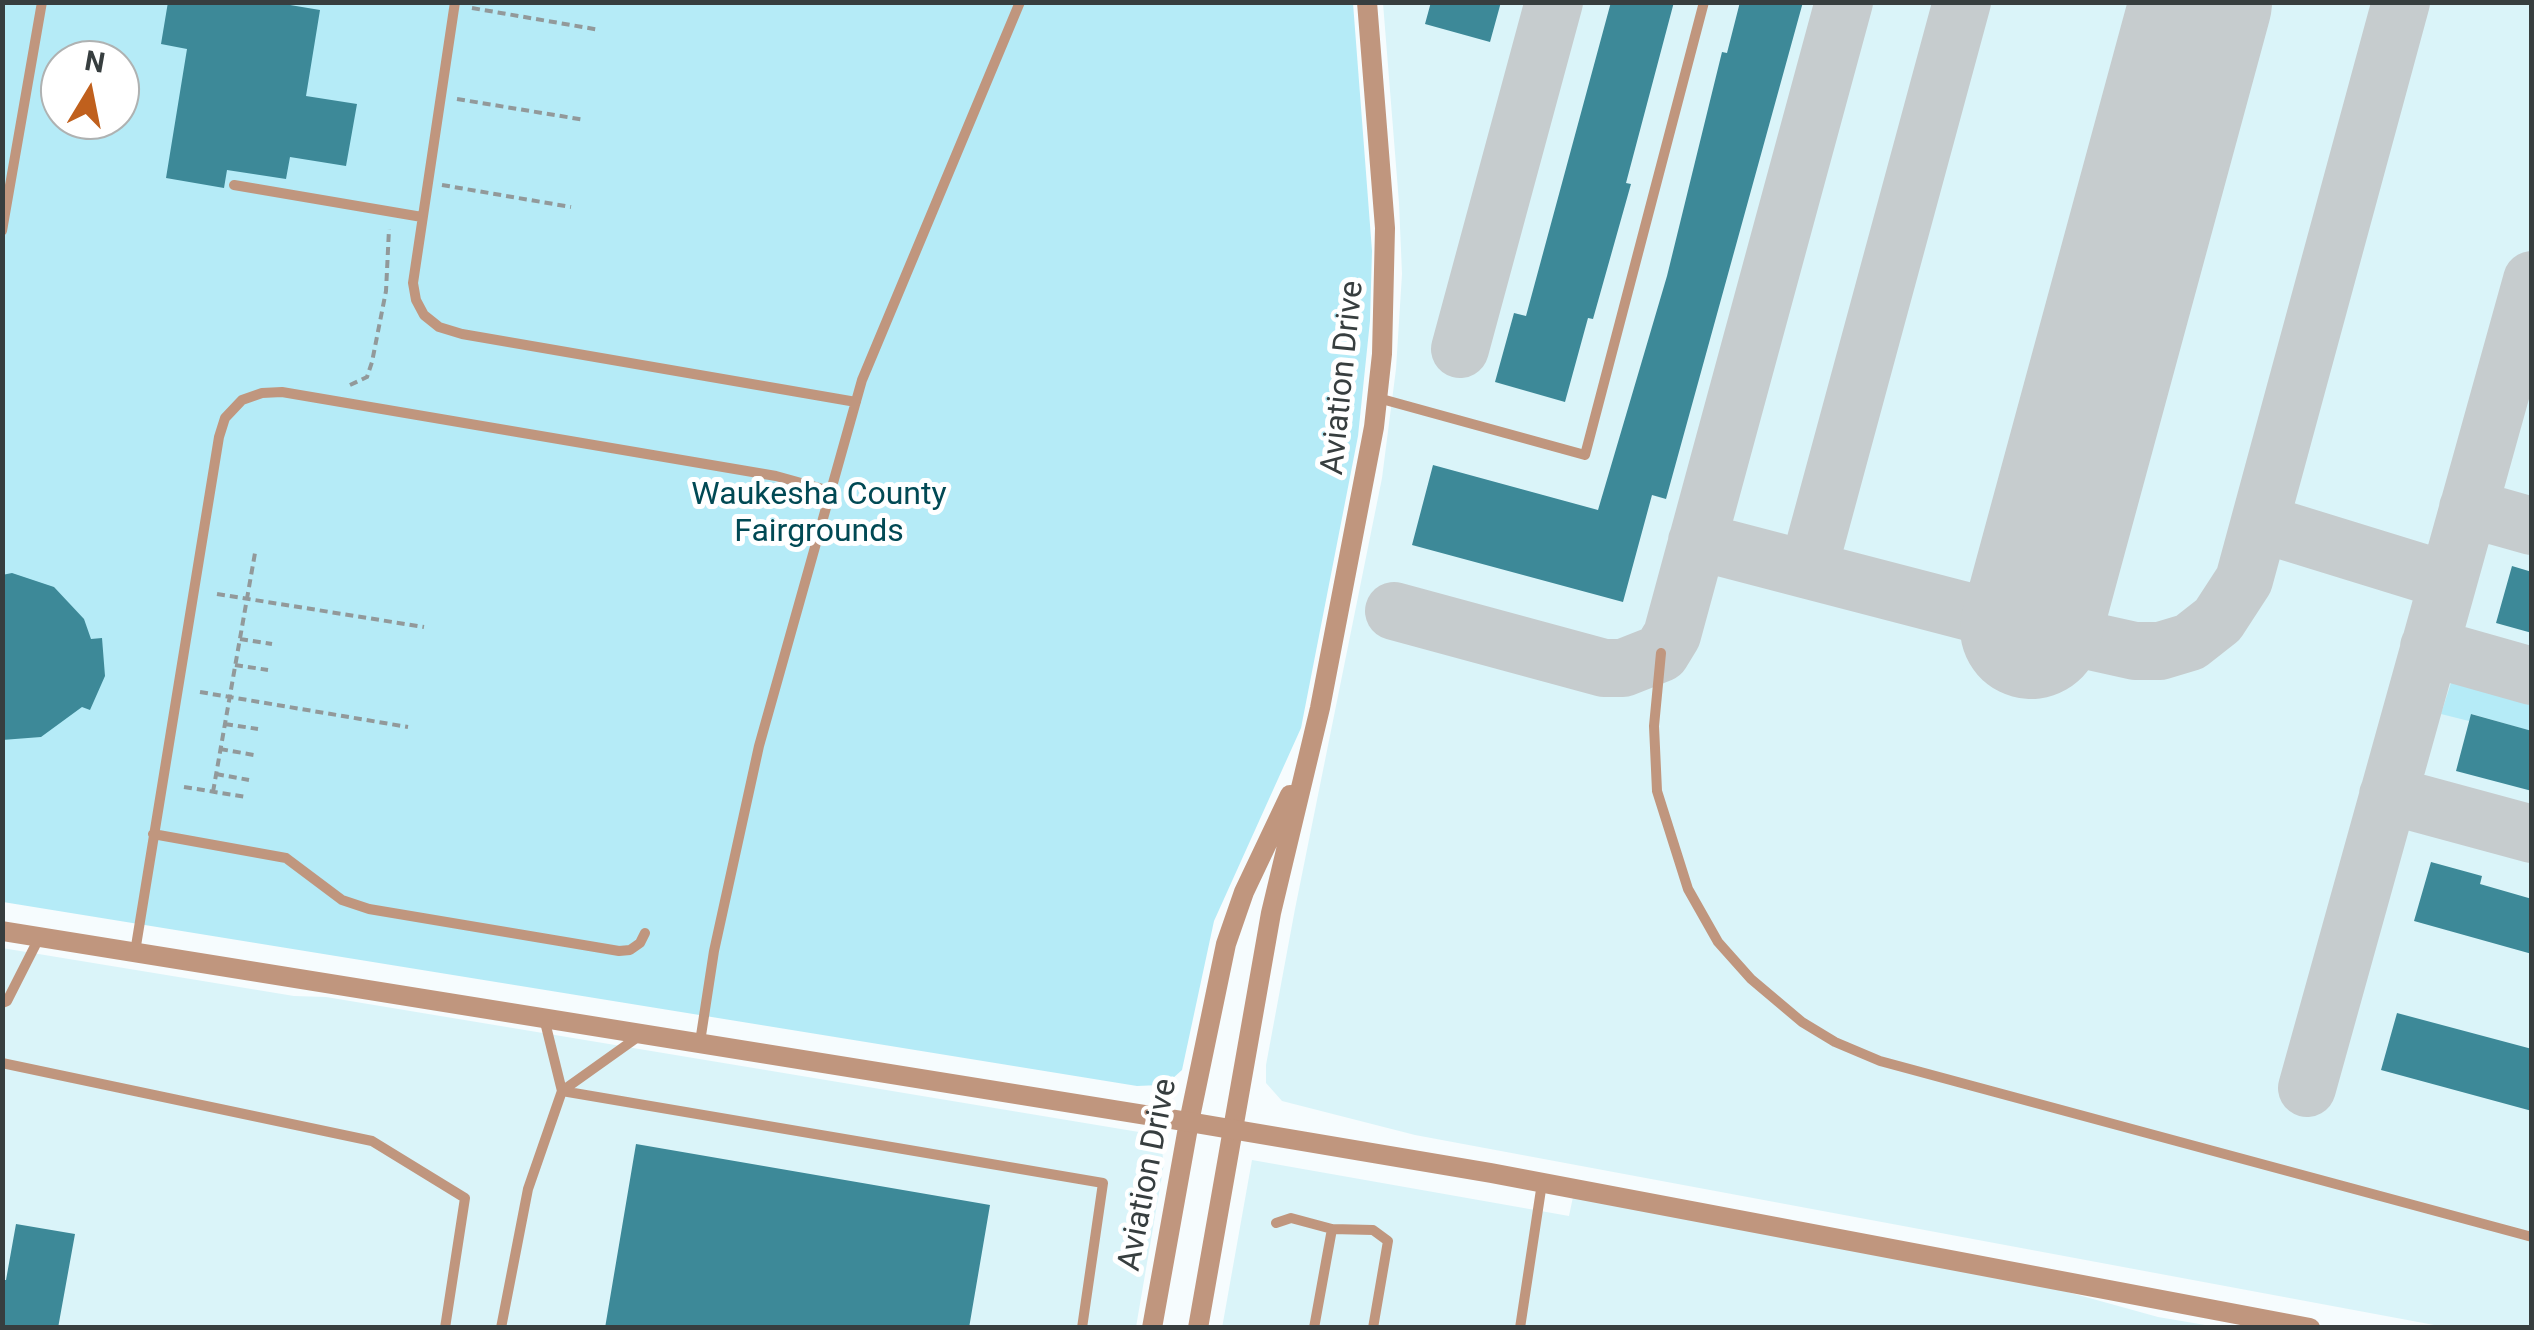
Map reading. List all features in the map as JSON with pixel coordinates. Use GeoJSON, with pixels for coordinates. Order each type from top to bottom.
{"type":"FeatureCollection","features":[{"type":"Feature","properties":{"kind":"street","name":"Aviation Drive"},"geometry":{"type":"LineString","coordinates":[[1198,1328],[1271,913],[1310,754],[1361,504],[1377,398],[1385,295],[1385,228],[1367,2]]}},
{"type":"Feature","properties":{"kind":"street","name":"Aviation Drive"},"geometry":{"type":"LineString","coordinates":[[1152,1328],[1189,1122],[1234,919],[1310,754]]}},
{"type":"Feature","properties":{"kind":"street"},"geometry":{"type":"LineString","coordinates":[[2,931],[1189,1122],[1542,1183],[2235,1320],[2310,1328]]}},
{"type":"Feature","properties":{"kind":"lane"},"geometry":{"type":"LineString","coordinates":[[2,232],[42,2]]}},
{"type":"Feature","properties":{"kind":"lane"},"geometry":{"type":"LineString","coordinates":[[454,2],[413,283],[424,315],[439,327],[462,334],[856,402]]}},
{"type":"Feature","properties":{"kind":"lane"},"geometry":{"type":"LineString","coordinates":[[700,1042],[714,951],[759,746],[856,402],[1020,2]]}},
{"type":"Feature","properties":{"kind":"lane"},"geometry":{"type":"LineString","coordinates":[[1377,398],[1585,455],[1704,2]]}},
{"type":"Feature","properties":{"kind":"lane"},"geometry":{"type":"LineString","coordinates":[[234,185],[422,218]]}},
{"type":"Feature","properties":{"kind":"lane"},"geometry":{"type":"LineString","coordinates":[[134,952],[218,437],[226,418],[242,400],[262,392],[282,392],[776,476],[830,491]]}},
{"type":"Feature","properties":{"kind":"lane"},"geometry":{"type":"LineString","coordinates":[[1661,652],[1654,726],[1657,791],[1688,889],[1718,942],[1751,979],[1802,1022],[1836,1042],[1880,1060],[2532,1237]]}},
{"type":"Feature","properties":{"kind":"lane"},"geometry":{"type":"LineString","coordinates":[[154,834],[286,858],[342,900],[369,910],[620,951],[640,943],[645,933]]}},
{"type":"Feature","properties":{"kind":"lane"},"geometry":{"type":"LineString","coordinates":[[2,1004],[40,937]]}},
{"type":"Feature","properties":{"kind":"lane"},"geometry":{"type":"LineString","coordinates":[[501,1328],[528,1189],[562,1091],[544,1017]]}},
{"type":"Feature","properties":{"kind":"lane"},"geometry":{"type":"LineString","coordinates":[[562,1091],[643,1033]]}},
{"type":"Feature","properties":{"kind":"lane"},"geometry":{"type":"LineString","coordinates":[[2,1063],[372,1140],[466,1198],[445,1328]]}},
{"type":"Feature","properties":{"kind":"lane"},"geometry":{"type":"LineString","coordinates":[[562,1091],[1103,1183],[1082,1328]]}},
{"type":"Feature","properties":{"kind":"lane"},"geometry":{"type":"LineString","coordinates":[[1520,1328],[1542,1183]]}},
{"type":"Feature","properties":{"kind":"lane"},"geometry":{"type":"LineString","coordinates":[[1276,1222],[1291,1218],[1332,1228],[1373,1230],[1388,1241],[1373,1328]]}},
{"type":"Feature","properties":{"kind":"lane"},"geometry":{"type":"LineString","coordinates":[[1314,1328],[1332,1228]]}},
{"type":"Feature","properties":{"kind":"path"},"geometry":{"type":"LineString","coordinates":[[471,8],[600,30]]}},
{"type":"Feature","properties":{"kind":"path"},"geometry":{"type":"LineString","coordinates":[[456,99],[585,120]]}},
{"type":"Feature","properties":{"kind":"path"},"geometry":{"type":"LineString","coordinates":[[442,185],[571,206]]}},
{"type":"Feature","properties":{"kind":"path"},"geometry":{"type":"LineString","coordinates":[[350,385],[367,377],[372,362],[386,291],[389,229]]}},
{"type":"Feature","properties":{"kind":"path"},"geometry":{"type":"LineString","coordinates":[[213,792],[255,552]]}},
{"type":"Feature","properties":{"kind":"path"},"geometry":{"type":"LineString","coordinates":[[217,594],[424,627]]}},
{"type":"Feature","properties":{"kind":"path"},"geometry":{"type":"LineString","coordinates":[[240,639],[272,644]]}},
{"type":"Feature","properties":{"kind":"path"},"geometry":{"type":"LineString","coordinates":[[235,665],[268,670]]}},
{"type":"Feature","properties":{"kind":"path"},"geometry":{"type":"LineString","coordinates":[[200,692],[408,727]]}},
{"type":"Feature","properties":{"kind":"path"},"geometry":{"type":"LineString","coordinates":[[224,724],[258,730]]}},
{"type":"Feature","properties":{"kind":"path"},"geometry":{"type":"LineString","coordinates":[[220,749],[254,754]]}},
{"type":"Feature","properties":{"kind":"path"},"geometry":{"type":"LineString","coordinates":[[216,774],[250,780]]}},
{"type":"Feature","properties":{"kind":"path"},"geometry":{"type":"LineString","coordinates":[[184,788],[246,796]]}},
{"type":"Feature","properties":{"kind":"shaded area"},"geometry":{"type":"Polygon","coordinates":[[[1383,3],[2531,3],[2531,1327],[2445,1327],[1415,1135],[1282,1101],[1266,1083],[1295,909],[1382,478],[1396,369],[1402,274],[1383,3]]]}},
{"type":"Feature","properties":{"kind":"shaded area"},"geometry":{"type":"Polygon","coordinates":[[[2,948],[294,996],[326,997],[1139,1132],[1162,1151],[1164,1164],[1136,1327],[3,1327],[2,948]]]}},
{"type":"Feature","properties":{"kind":"shaded area"},"geometry":{"type":"Polygon","coordinates":[[[1252,1160],[1569,1216],[1573,1197],[2017,1278],[2158,1317],[2217,1327],[1222,1328],[1252,1160]]]}},
{"type":"Feature","properties":{"kind":"green space","name":"Waukesha County Fairgrounds"},"geometry":{"type":"Polygon","coordinates":[[[2,3],[1353,3],[1372,251],[1370,321],[1358,436],[1301,728],[1214,921],[1182,1070],[1160,1085],[1137,1086],[3,902],[2,3]]]}},
{"type":"Feature","properties":{"kind":"green space"},"geometry":{"type":"Polygon","coordinates":[[[2456,667],[2531,687],[2531,731],[2472,714],[2469,721],[2441,714],[2456,667]]]}},
{"type":"Feature","properties":{"kind":"building"},"geometry":{"type":"Polygon","coordinates":[[[168,2],[272,2],[320,10],[306,96],[357,104],[346,166],[290,157],[286,179],[227,170],[224,188],[166,178],[187,49],[161,44],[168,2]]]}},
{"type":"Feature","properties":{"kind":"building"},"geometry":{"type":"Polygon","coordinates":[[[1431,2],[1501,2],[1490,42],[1425,24],[1431,2]]]}},
{"type":"Feature","properties":{"kind":"building"},"geometry":{"type":"Polygon","coordinates":[[[1611,2],[1674,2],[1626,183],[1631,184],[1565,402],[1495,382],[1514,313],[1526,316],[1611,2]]]}},
{"type":"Feature","properties":{"kind":"building"},"geometry":{"type":"Polygon","coordinates":[[[1740,2],[1803,2],[1666,499],[1652,495],[1623,602],[1412,545],[1433,465],[1598,510],[1667,276],[1722,52],[1727,53],[1740,2]]]}},
{"type":"Feature","properties":{"kind":"building"},"geometry":{"type":"Polygon","coordinates":[[[2512,566],[2532,572],[2532,633],[2496,623],[2512,566]]]}},
{"type":"Feature","properties":{"kind":"building"},"geometry":{"type":"Polygon","coordinates":[[[12,573],[54,587],[84,619],[91,639],[102,638],[105,676],[90,710],[82,707],[41,737],[2,740],[2,575],[12,573]]]}},
{"type":"Feature","properties":{"kind":"building"},"geometry":{"type":"Polygon","coordinates":[[[2471,714],[2532,731],[2532,791],[2456,771],[2471,714]]]}},
{"type":"Feature","properties":{"kind":"building"},"geometry":{"type":"Polygon","coordinates":[[[2431,862],[2482,876],[2480,884],[2532,899],[2532,954],[2414,921],[2431,862]]]}},
{"type":"Feature","properties":{"kind":"building"},"geometry":{"type":"Polygon","coordinates":[[[2397,1013],[2532,1049],[2532,1111],[2381,1070],[2397,1013]]]}},
{"type":"Feature","properties":{"kind":"building"},"geometry":{"type":"Polygon","coordinates":[[[636,1144],[990,1205],[969,1328],[605,1328],[636,1144]]]}},
{"type":"Feature","properties":{"kind":"building"},"geometry":{"type":"Polygon","coordinates":[[[16,1224],[75,1234],[58,1328],[2,1328],[2,1280],[6,1280],[16,1224]]]}},
{"type":"Feature","properties":{"kind":"taxiway"},"geometry":{"type":"LineString","coordinates":[[1460,349],[1554,2]]}},
{"type":"Feature","properties":{"kind":"taxiway"},"geometry":{"type":"LineString","coordinates":[[1394,611],[1604,668],[1623,668],[1661,653],[1672,635],[1844,2]]}},
{"type":"Feature","properties":{"kind":"taxiway"},"geometry":{"type":"LineString","coordinates":[[1962,2],[1808,570],[2135,651],[2160,651],[2190,642],[2218,620],[2244,580],[2401,2]]}},
{"type":"Feature","properties":{"kind":"taxiway"},"geometry":{"type":"LineString","coordinates":[[2307,1088],[2532,280]]}},
{"type":"Feature","properties":{"kind":"taxiway"},"geometry":{"type":"LineString","coordinates":[[2468,508],[2532,526]]}},
{"type":"Feature","properties":{"kind":"taxiway"},"geometry":{"type":"LineString","coordinates":[[2260,523],[2448,581]]}},
{"type":"Feature","properties":{"kind":"taxiway"},"geometry":{"type":"LineString","coordinates":[[1697,541],[1808,570]]}},
{"type":"Feature","properties":{"kind":"taxiway"},"geometry":{"type":"LineString","coordinates":[[2429,647],[2532,676]]}},
{"type":"Feature","properties":{"kind":"taxiway"},"geometry":{"type":"LineString","coordinates":[[2388,795],[2532,834]]}},
{"type":"Feature","properties":{"kind":"runway"},"geometry":{"type":"LineString","coordinates":[[2031,628],[2201,2]]}}]}
